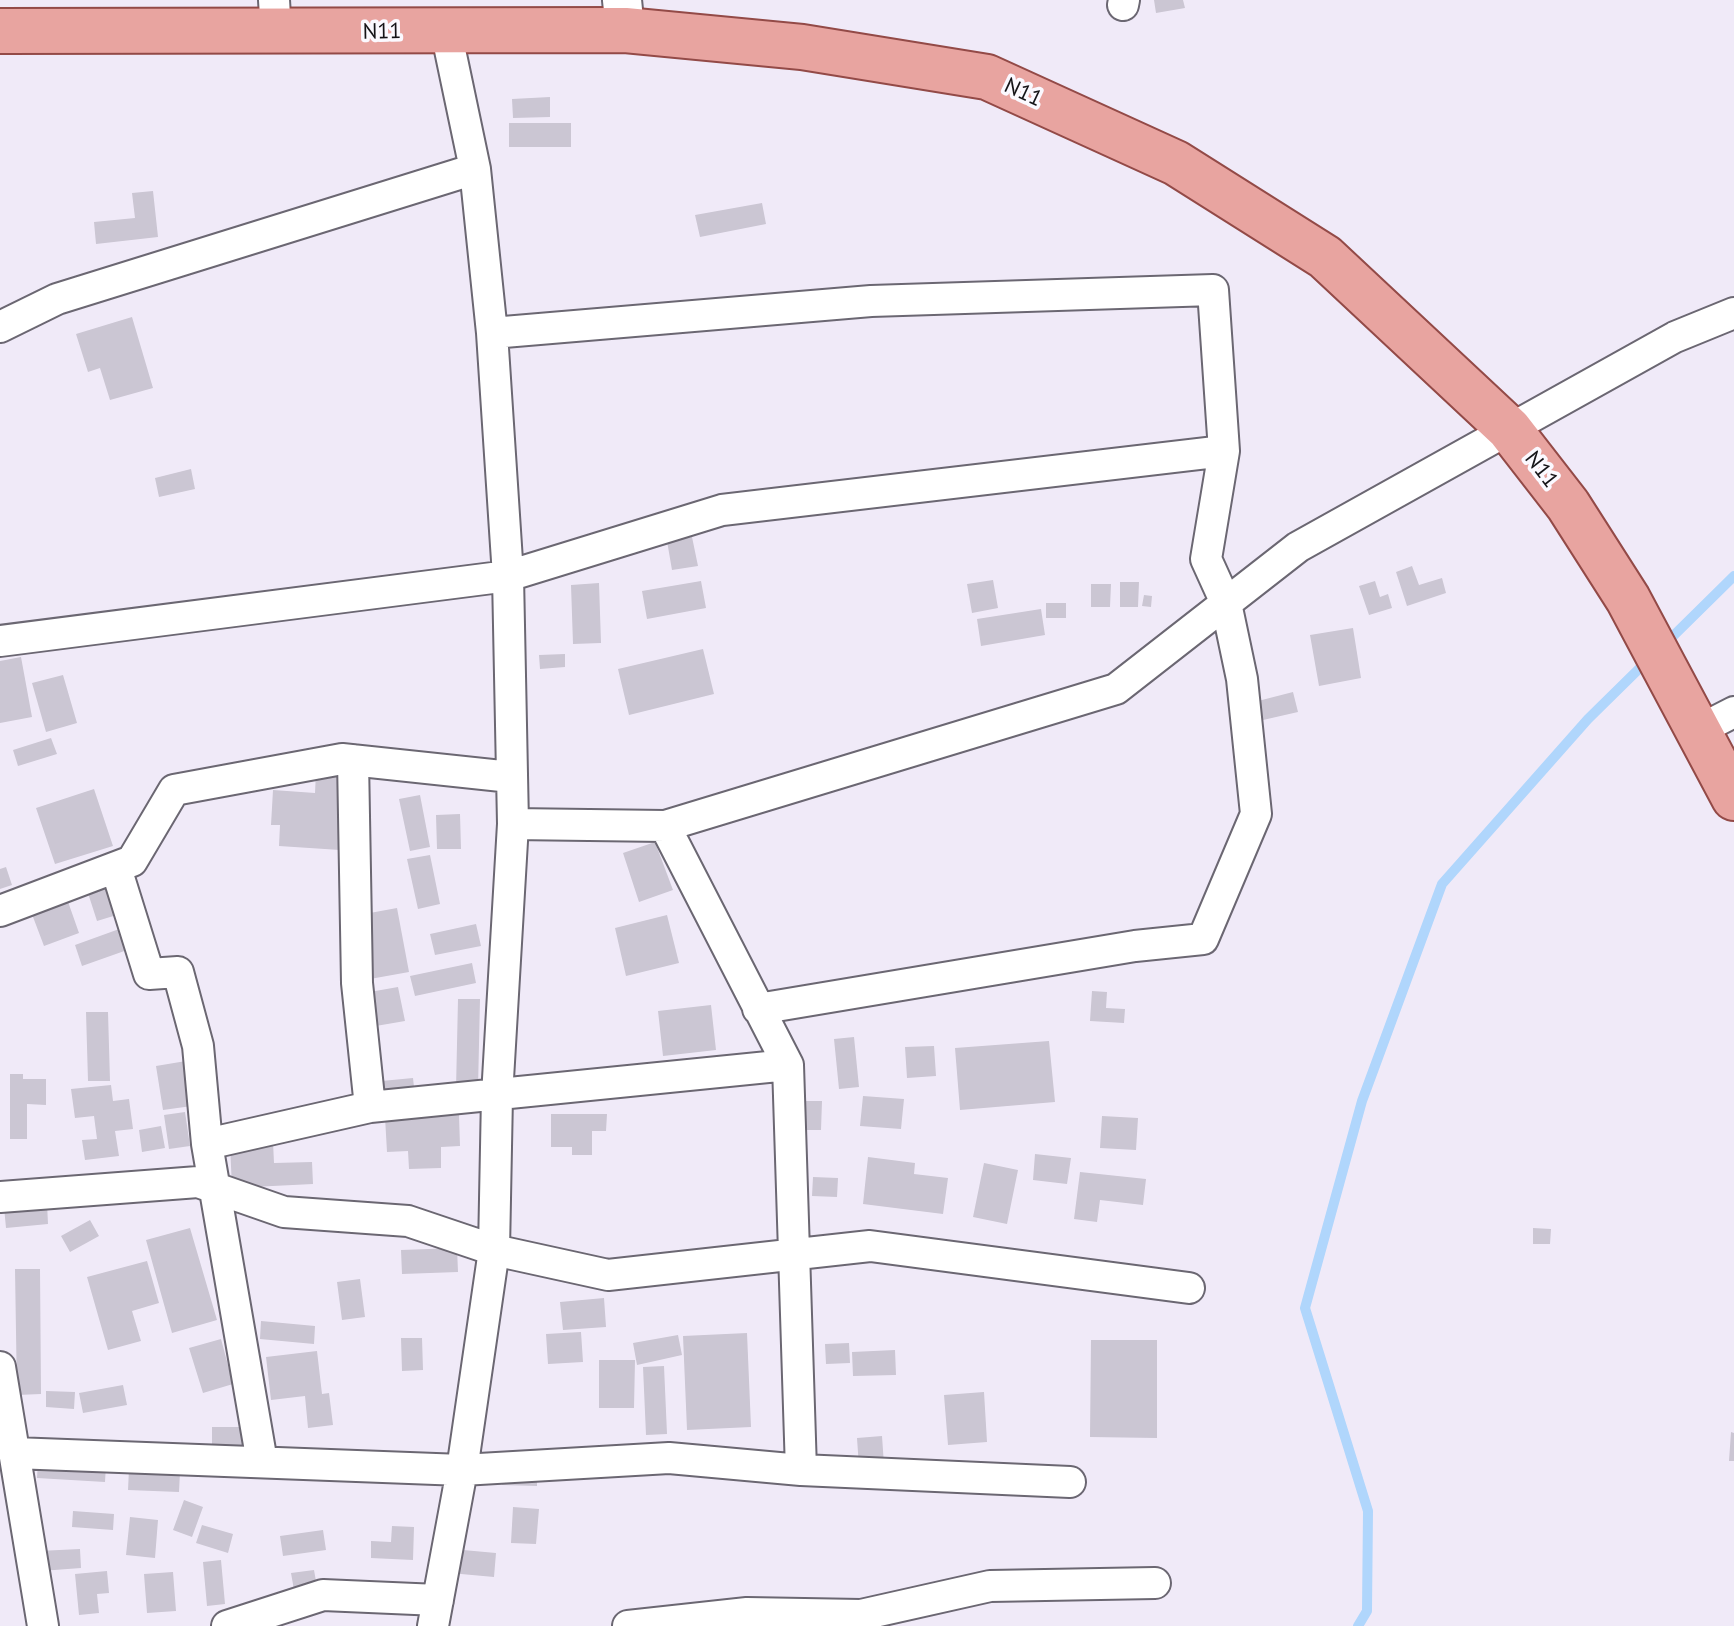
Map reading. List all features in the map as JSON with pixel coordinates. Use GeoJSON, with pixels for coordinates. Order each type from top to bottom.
{"type":"FeatureCollection","features":[{"type":"Feature","properties":{"kind":"main road","name":"N11"},"geometry":{"type":"LineString","coordinates":[[0,31],[275,16],[446,31],[624,15],[987,77],[1176,163],[1325,257],[1509,429],[1568,505],[1628,599],[1672,684],[1716,722],[1734,798]]}},
{"type":"Feature","properties":{"kind":"street"},"geometry":{"type":"LineString","coordinates":[[227,1626],[323,1595],[436,1613],[462,1470],[494,1250],[497,1096],[513,824],[508,576],[492,333],[475,169],[446,31]]}},
{"type":"Feature","properties":{"kind":"street"},"geometry":{"type":"LineString","coordinates":[[0,327],[57,299],[475,169]]}},
{"type":"Feature","properties":{"kind":"street"},"geometry":{"type":"LineString","coordinates":[[492,333],[871,301],[1213,290],[1224,451],[1206,559],[1226,603],[1242,679],[1256,814],[1203,939],[1135,946],[758,1009]]}},
{"type":"Feature","properties":{"kind":"street"},"geometry":{"type":"LineString","coordinates":[[513,824],[665,826],[1116,689],[1298,547],[1675,337],[1734,313]]}},
{"type":"Feature","properties":{"kind":"street"},"geometry":{"type":"LineString","coordinates":[[0,641],[508,576],[722,510],[1224,451]]}},
{"type":"Feature","properties":{"kind":"street"},"geometry":{"type":"LineString","coordinates":[[0,911],[132,861],[174,790],[342,759],[511,777]]}},
{"type":"Feature","properties":{"kind":"street"},"geometry":{"type":"LineString","coordinates":[[353,760],[357,983],[370,1107]]}},
{"type":"Feature","properties":{"kind":"street"},"geometry":{"type":"LineString","coordinates":[[665,826],[788,1065],[801,1470]]}},
{"type":"Feature","properties":{"kind":"street"},"geometry":{"type":"LineString","coordinates":[[116,868],[149,974],[178,972],[198,1046],[207,1144],[262,1462]]}},
{"type":"Feature","properties":{"kind":"street"},"geometry":{"type":"LineString","coordinates":[[207,1144],[370,1107],[788,1065]]}},
{"type":"Feature","properties":{"kind":"street"},"geometry":{"type":"LineString","coordinates":[[0,1197],[198,1182],[284,1212],[408,1221],[494,1250],[608,1275],[870,1246],[1189,1288]]}},
{"type":"Feature","properties":{"kind":"street"},"geometry":{"type":"LineString","coordinates":[[0,1367],[4,1412],[14,1453],[43,1626]]}},
{"type":"Feature","properties":{"kind":"street"},"geometry":{"type":"LineString","coordinates":[[14,1453],[462,1470],[669,1458],[801,1470],[1070,1482]]}},
{"type":"Feature","properties":{"kind":"street"},"geometry":{"type":"LineString","coordinates":[[628,1626],[747,1613],[861,1615],[990,1586],[1155,1583]]}},
{"type":"Feature","properties":{"kind":"building"},"geometry":{"type":"Polygon","coordinates":[[[1154,0],[1183,0],[1185,8],[1156,13],[1154,0]]]}},
{"type":"Feature","properties":{"kind":"building"},"geometry":{"type":"Polygon","coordinates":[[[550,97],[550,117],[513,118],[512,99],[550,97]]]}},
{"type":"Feature","properties":{"kind":"building"},"geometry":{"type":"Polygon","coordinates":[[[509,123],[571,123],[571,147],[509,147],[509,123]]]}},
{"type":"Feature","properties":{"kind":"building"},"geometry":{"type":"Polygon","coordinates":[[[153,191],[158,237],[96,244],[94,222],[135,218],[132,193],[153,191]]]}},
{"type":"Feature","properties":{"kind":"building"},"geometry":{"type":"Polygon","coordinates":[[[762,203],[766,224],[700,237],[695,215],[762,203]]]}},
{"type":"Feature","properties":{"kind":"building"},"geometry":{"type":"Polygon","coordinates":[[[132,317],[153,388],[110,400],[100,368],[88,372],[76,334],[132,317]]]}},
{"type":"Feature","properties":{"kind":"building"},"geometry":{"type":"Polygon","coordinates":[[[191,469],[195,489],[159,497],[155,478],[191,469]]]}},
{"type":"Feature","properties":{"kind":"building"},"geometry":{"type":"Polygon","coordinates":[[[692,537],[698,566],[672,570],[667,541],[692,537]]]}},
{"type":"Feature","properties":{"kind":"building"},"geometry":{"type":"Polygon","coordinates":[[[1412,566],[1419,585],[1442,578],[1446,593],[1407,606],[1396,572],[1412,566]]]}},
{"type":"Feature","properties":{"kind":"building"},"geometry":{"type":"Polygon","coordinates":[[[993,580],[998,608],[972,613],[967,584],[993,580]]]}},
{"type":"Feature","properties":{"kind":"building"},"geometry":{"type":"Polygon","coordinates":[[[701,581],[706,608],[647,619],[642,591],[701,581]]]}},
{"type":"Feature","properties":{"kind":"building"},"geometry":{"type":"Polygon","coordinates":[[[1375,581],[1380,597],[1388,594],[1392,608],[1369,615],[1359,586],[1375,581]]]}},
{"type":"Feature","properties":{"kind":"building"},"geometry":{"type":"Polygon","coordinates":[[[1120,582],[1139,582],[1138,607],[1120,607],[1120,582]]]}},
{"type":"Feature","properties":{"kind":"building"},"geometry":{"type":"Polygon","coordinates":[[[599,583],[601,643],[573,644],[571,585],[599,583]]]}},
{"type":"Feature","properties":{"kind":"building"},"geometry":{"type":"Polygon","coordinates":[[[1091,584],[1111,584],[1110,607],[1091,607],[1091,584]]]}},
{"type":"Feature","properties":{"kind":"building"},"geometry":{"type":"Polygon","coordinates":[[[1144,595],[1152,596],[1151,607],[1142,606],[1144,595]]]}},
{"type":"Feature","properties":{"kind":"building"},"geometry":{"type":"Polygon","coordinates":[[[1046,603],[1066,603],[1066,618],[1046,618],[1046,603]]]}},
{"type":"Feature","properties":{"kind":"building"},"geometry":{"type":"Polygon","coordinates":[[[1041,609],[1045,635],[981,646],[977,619],[1041,609]]]}},
{"type":"Feature","properties":{"kind":"building"},"geometry":{"type":"Polygon","coordinates":[[[1353,628],[1361,678],[1319,686],[1310,635],[1353,628]]]}},
{"type":"Feature","properties":{"kind":"building"},"geometry":{"type":"Polygon","coordinates":[[[703,649],[714,694],[629,715],[618,669],[703,649]]]}},
{"type":"Feature","properties":{"kind":"building"},"geometry":{"type":"Polygon","coordinates":[[[565,654],[565,667],[540,669],[539,655],[565,654]]]}},
{"type":"Feature","properties":{"kind":"building"},"geometry":{"type":"Polygon","coordinates":[[[21,657],[32,717],[0,723],[0,661],[21,657]]]}},
{"type":"Feature","properties":{"kind":"building"},"geometry":{"type":"Polygon","coordinates":[[[63,675],[77,723],[46,732],[32,683],[63,675]]]}},
{"type":"Feature","properties":{"kind":"building"},"geometry":{"type":"Polygon","coordinates":[[[1293,692],[1298,712],[1263,720],[1258,701],[1293,692]]]}},
{"type":"Feature","properties":{"kind":"building"},"geometry":{"type":"Polygon","coordinates":[[[51,738],[57,754],[18,766],[13,750],[51,738]]]}},
{"type":"Feature","properties":{"kind":"building"},"geometry":{"type":"Polygon","coordinates":[[[316,772],[345,774],[340,850],[279,846],[280,825],[271,825],[273,790],[315,793],[316,772]]]}},
{"type":"Feature","properties":{"kind":"building"},"geometry":{"type":"Polygon","coordinates":[[[94,789],[113,846],[55,864],[36,808],[94,789]]]}},
{"type":"Feature","properties":{"kind":"building"},"geometry":{"type":"Polygon","coordinates":[[[420,795],[430,847],[410,851],[399,799],[420,795]]]}},
{"type":"Feature","properties":{"kind":"building"},"geometry":{"type":"Polygon","coordinates":[[[460,814],[461,849],[437,849],[436,815],[460,814]]]}},
{"type":"Feature","properties":{"kind":"building"},"geometry":{"type":"Polygon","coordinates":[[[655,842],[673,890],[639,902],[623,853],[655,842]]]}},
{"type":"Feature","properties":{"kind":"building"},"geometry":{"type":"Polygon","coordinates":[[[430,855],[440,904],[418,909],[407,859],[430,855]]]}},
{"type":"Feature","properties":{"kind":"building"},"geometry":{"type":"Polygon","coordinates":[[[6,867],[12,885],[0,889],[0,869],[6,867]]]}},
{"type":"Feature","properties":{"kind":"building"},"geometry":{"type":"Polygon","coordinates":[[[109,883],[120,914],[97,921],[87,890],[109,883]]]}},
{"type":"Feature","properties":{"kind":"building"},"geometry":{"type":"Polygon","coordinates":[[[66,896],[79,933],[44,946],[30,909],[66,896]]]}},
{"type":"Feature","properties":{"kind":"building"},"geometry":{"type":"Polygon","coordinates":[[[397,908],[409,972],[370,979],[359,915],[397,908]]]}},
{"type":"Feature","properties":{"kind":"building"},"geometry":{"type":"Polygon","coordinates":[[[667,915],[679,963],[626,976],[615,928],[667,915]]]}},
{"type":"Feature","properties":{"kind":"building"},"geometry":{"type":"Polygon","coordinates":[[[476,924],[481,946],[435,955],[430,934],[476,924]]]}},
{"type":"Feature","properties":{"kind":"building"},"geometry":{"type":"Polygon","coordinates":[[[122,928],[130,949],[82,966],[75,945],[122,928]]]}},
{"type":"Feature","properties":{"kind":"building"},"geometry":{"type":"Polygon","coordinates":[[[472,963],[476,983],[415,996],[410,976],[472,963]]]}},
{"type":"Feature","properties":{"kind":"building"},"geometry":{"type":"Polygon","coordinates":[[[398,987],[405,1021],[370,1027],[364,993],[398,987]]]}},
{"type":"Feature","properties":{"kind":"building"},"geometry":{"type":"Polygon","coordinates":[[[1092,991],[1107,992],[1106,1008],[1125,1009],[1124,1023],[1090,1021],[1092,991]]]}},
{"type":"Feature","properties":{"kind":"building"},"geometry":{"type":"Polygon","coordinates":[[[458,999],[480,999],[478,1089],[456,1089],[458,999]]]}},
{"type":"Feature","properties":{"kind":"building"},"geometry":{"type":"Polygon","coordinates":[[[711,1005],[716,1050],[663,1056],[658,1011],[711,1005]]]}},
{"type":"Feature","properties":{"kind":"building"},"geometry":{"type":"Polygon","coordinates":[[[86,1012],[108,1012],[110,1081],[88,1081],[86,1012]]]}},
{"type":"Feature","properties":{"kind":"building"},"geometry":{"type":"Polygon","coordinates":[[[854,1037],[859,1087],[839,1089],[834,1039],[854,1037]]]}},
{"type":"Feature","properties":{"kind":"building"},"geometry":{"type":"Polygon","coordinates":[[[1049,1041],[1055,1102],[960,1110],[955,1048],[1049,1041]]]}},
{"type":"Feature","properties":{"kind":"building"},"geometry":{"type":"Polygon","coordinates":[[[934,1046],[936,1076],[907,1078],[905,1047],[934,1046]]]}},
{"type":"Feature","properties":{"kind":"building"},"geometry":{"type":"Polygon","coordinates":[[[192,1060],[199,1105],[163,1110],[156,1066],[192,1060]]]}},
{"type":"Feature","properties":{"kind":"building"},"geometry":{"type":"Polygon","coordinates":[[[10,1074],[23,1074],[23,1079],[46,1079],[46,1105],[27,1104],[27,1139],[10,1139],[10,1074]]]}},
{"type":"Feature","properties":{"kind":"building"},"geometry":{"type":"Polygon","coordinates":[[[413,1078],[415,1096],[373,1101],[371,1082],[413,1078]]]}},
{"type":"Feature","properties":{"kind":"building"},"geometry":{"type":"Polygon","coordinates":[[[111,1085],[113,1101],[129,1099],[133,1129],[115,1131],[119,1156],[85,1160],[82,1140],[97,1139],[94,1116],[75,1118],[71,1089],[111,1085]]]}},
{"type":"Feature","properties":{"kind":"building"},"geometry":{"type":"Polygon","coordinates":[[[863,1096],[904,1099],[901,1129],[860,1126],[863,1096]]]}},
{"type":"Feature","properties":{"kind":"building"},"geometry":{"type":"Polygon","coordinates":[[[805,1101],[822,1101],[821,1130],[805,1130],[805,1101]]]}},
{"type":"Feature","properties":{"kind":"building"},"geometry":{"type":"Polygon","coordinates":[[[185,1112],[190,1146],[169,1149],[164,1115],[185,1112]]]}},
{"type":"Feature","properties":{"kind":"building"},"geometry":{"type":"Polygon","coordinates":[[[551,1114],[607,1114],[606,1131],[592,1131],[592,1155],[572,1155],[572,1147],[551,1147],[551,1114]]]}},
{"type":"Feature","properties":{"kind":"building"},"geometry":{"type":"Polygon","coordinates":[[[459,1115],[460,1146],[441,1147],[441,1168],[409,1169],[408,1151],[387,1152],[385,1117],[459,1115]]]}},
{"type":"Feature","properties":{"kind":"building"},"geometry":{"type":"Polygon","coordinates":[[[1102,1116],[1138,1118],[1136,1150],[1100,1148],[1102,1116]]]}},
{"type":"Feature","properties":{"kind":"building"},"geometry":{"type":"Polygon","coordinates":[[[161,1126],[165,1148],[142,1152],[139,1130],[161,1126]]]}},
{"type":"Feature","properties":{"kind":"building"},"geometry":{"type":"Polygon","coordinates":[[[273,1142],[274,1163],[312,1162],[313,1184],[232,1188],[230,1144],[273,1142]]]}},
{"type":"Feature","properties":{"kind":"building"},"geometry":{"type":"Polygon","coordinates":[[[1035,1154],[1071,1158],[1067,1184],[1033,1180],[1035,1154]]]}},
{"type":"Feature","properties":{"kind":"building"},"geometry":{"type":"Polygon","coordinates":[[[868,1157],[915,1163],[914,1174],[948,1178],[943,1214],[863,1204],[868,1157]]]}},
{"type":"Feature","properties":{"kind":"building"},"geometry":{"type":"Polygon","coordinates":[[[984,1163],[1018,1170],[1007,1224],[973,1217],[984,1163]]]}},
{"type":"Feature","properties":{"kind":"building"},"geometry":{"type":"Polygon","coordinates":[[[1080,1172],[1146,1179],[1143,1205],[1100,1200],[1097,1222],[1074,1219],[1080,1172]]]}},
{"type":"Feature","properties":{"kind":"building"},"geometry":{"type":"Polygon","coordinates":[[[813,1177],[838,1178],[837,1197],[812,1196],[813,1177]]]}},
{"type":"Feature","properties":{"kind":"building"},"geometry":{"type":"Polygon","coordinates":[[[47,1203],[48,1224],[6,1228],[4,1207],[47,1203]]]}},
{"type":"Feature","properties":{"kind":"building"},"geometry":{"type":"Polygon","coordinates":[[[90,1220],[99,1236],[70,1252],[61,1236],[90,1220]]]}},
{"type":"Feature","properties":{"kind":"building"},"geometry":{"type":"Polygon","coordinates":[[[190,1228],[217,1320],[172,1333],[146,1240],[190,1228]]]}},
{"type":"Feature","properties":{"kind":"building"},"geometry":{"type":"Polygon","coordinates":[[[1533,1228],[1551,1229],[1550,1244],[1533,1244],[1533,1228]]]}},
{"type":"Feature","properties":{"kind":"building"},"geometry":{"type":"Polygon","coordinates":[[[457,1248],[458,1272],[402,1274],[401,1250],[457,1248]]]}},
{"type":"Feature","properties":{"kind":"building"},"geometry":{"type":"Polygon","coordinates":[[[147,1261],[159,1303],[132,1311],[141,1341],[108,1350],[87,1277],[147,1261]]]}},
{"type":"Feature","properties":{"kind":"building"},"geometry":{"type":"Polygon","coordinates":[[[15,1269],[40,1269],[41,1394],[17,1395],[15,1269]]]}},
{"type":"Feature","properties":{"kind":"building"},"geometry":{"type":"Polygon","coordinates":[[[360,1279],[365,1317],[342,1320],[337,1282],[360,1279]]]}},
{"type":"Feature","properties":{"kind":"building"},"geometry":{"type":"Polygon","coordinates":[[[604,1298],[606,1327],[563,1330],[560,1302],[604,1298]]]}},
{"type":"Feature","properties":{"kind":"building"},"geometry":{"type":"Polygon","coordinates":[[[261,1321],[315,1326],[314,1344],[260,1339],[261,1321]]]}},
{"type":"Feature","properties":{"kind":"building"},"geometry":{"type":"Polygon","coordinates":[[[581,1332],[583,1362],[548,1364],[546,1334],[581,1332]]]}},
{"type":"Feature","properties":{"kind":"building"},"geometry":{"type":"Polygon","coordinates":[[[747,1333],[751,1427],[687,1430],[683,1336],[747,1333]]]}},
{"type":"Feature","properties":{"kind":"building"},"geometry":{"type":"Polygon","coordinates":[[[678,1335],[682,1355],[637,1365],[633,1343],[678,1335]]]}},
{"type":"Feature","properties":{"kind":"building"},"geometry":{"type":"Polygon","coordinates":[[[401,1338],[422,1338],[423,1370],[402,1371],[401,1338]]]}},
{"type":"Feature","properties":{"kind":"building"},"geometry":{"type":"Polygon","coordinates":[[[221,1339],[233,1384],[203,1393],[189,1348],[221,1339]]]}},
{"type":"Feature","properties":{"kind":"building"},"geometry":{"type":"Polygon","coordinates":[[[1091,1340],[1157,1340],[1157,1438],[1090,1437],[1091,1340]]]}},
{"type":"Feature","properties":{"kind":"building"},"geometry":{"type":"Polygon","coordinates":[[[849,1343],[850,1363],[826,1364],[825,1344],[849,1343]]]}},
{"type":"Feature","properties":{"kind":"building"},"geometry":{"type":"Polygon","coordinates":[[[895,1350],[896,1375],[853,1376],[852,1352],[895,1350]]]}},
{"type":"Feature","properties":{"kind":"building"},"geometry":{"type":"Polygon","coordinates":[[[317,1351],[322,1394],[329,1393],[333,1425],[308,1428],[305,1396],[271,1400],[266,1357],[317,1351]]]}},
{"type":"Feature","properties":{"kind":"building"},"geometry":{"type":"Polygon","coordinates":[[[599,1360],[635,1360],[634,1408],[599,1408],[599,1360]]]}},
{"type":"Feature","properties":{"kind":"building"},"geometry":{"type":"Polygon","coordinates":[[[664,1366],[667,1434],[646,1435],[643,1367],[664,1366]]]}},
{"type":"Feature","properties":{"kind":"building"},"geometry":{"type":"Polygon","coordinates":[[[123,1385],[127,1405],[83,1413],[79,1393],[123,1385]]]}},
{"type":"Feature","properties":{"kind":"building"},"geometry":{"type":"Polygon","coordinates":[[[46,1391],[75,1392],[74,1409],[46,1407],[46,1391]]]}},
{"type":"Feature","properties":{"kind":"building"},"geometry":{"type":"Polygon","coordinates":[[[984,1392],[987,1442],[948,1445],[944,1395],[984,1392]]]}},
{"type":"Feature","properties":{"kind":"building"},"geometry":{"type":"Polygon","coordinates":[[[212,1427],[243,1427],[243,1449],[212,1448],[212,1427]]]}},
{"type":"Feature","properties":{"kind":"building"},"geometry":{"type":"Polygon","coordinates":[[[1731,1432],[1734,1433],[1734,1461],[1729,1461],[1731,1432]]]}},
{"type":"Feature","properties":{"kind":"building"},"geometry":{"type":"Polygon","coordinates":[[[882,1436],[884,1465],[859,1467],[857,1438],[882,1436]]]}},
{"type":"Feature","properties":{"kind":"building"},"geometry":{"type":"Polygon","coordinates":[[[38,1461],[106,1465],[105,1482],[37,1478],[38,1461]]]}},
{"type":"Feature","properties":{"kind":"building"},"geometry":{"type":"Polygon","coordinates":[[[129,1469],[180,1472],[179,1492],[128,1490],[129,1469]]]}},
{"type":"Feature","properties":{"kind":"building"},"geometry":{"type":"Polygon","coordinates":[[[503,1469],[537,1469],[537,1486],[502,1485],[503,1469]]]}},
{"type":"Feature","properties":{"kind":"building"},"geometry":{"type":"Polygon","coordinates":[[[184,1500],[203,1507],[192,1537],[173,1530],[184,1500]]]}},
{"type":"Feature","properties":{"kind":"building"},"geometry":{"type":"Polygon","coordinates":[[[513,1507],[539,1509],[536,1544],[511,1543],[513,1507]]]}},
{"type":"Feature","properties":{"kind":"building"},"geometry":{"type":"Polygon","coordinates":[[[73,1511],[114,1514],[113,1530],[72,1527],[73,1511]]]}},
{"type":"Feature","properties":{"kind":"building"},"geometry":{"type":"Polygon","coordinates":[[[130,1517],[158,1520],[155,1558],[126,1555],[130,1517]]]}},
{"type":"Feature","properties":{"kind":"building"},"geometry":{"type":"Polygon","coordinates":[[[202,1525],[233,1534],[228,1553],[196,1543],[202,1525]]]}},
{"type":"Feature","properties":{"kind":"building"},"geometry":{"type":"Polygon","coordinates":[[[392,1526],[414,1527],[413,1560],[371,1558],[371,1541],[391,1542],[392,1526]]]}},
{"type":"Feature","properties":{"kind":"building"},"geometry":{"type":"Polygon","coordinates":[[[323,1530],[326,1550],[283,1556],[280,1536],[323,1530]]]}},
{"type":"Feature","properties":{"kind":"building"},"geometry":{"type":"Polygon","coordinates":[[[80,1549],[81,1568],[41,1571],[39,1551],[80,1549]]]}},
{"type":"Feature","properties":{"kind":"building"},"geometry":{"type":"Polygon","coordinates":[[[452,1549],[496,1553],[494,1577],[450,1573],[452,1549]]]}},
{"type":"Feature","properties":{"kind":"building"},"geometry":{"type":"Polygon","coordinates":[[[221,1560],[225,1604],[207,1606],[203,1562],[221,1560]]]}},
{"type":"Feature","properties":{"kind":"building"},"geometry":{"type":"Polygon","coordinates":[[[314,1570],[317,1587],[294,1590],[291,1573],[314,1570]]]}},
{"type":"Feature","properties":{"kind":"building"},"geometry":{"type":"Polygon","coordinates":[[[107,1571],[109,1593],[97,1594],[99,1613],[79,1615],[75,1574],[107,1571]]]}},
{"type":"Feature","properties":{"kind":"building"},"geometry":{"type":"Polygon","coordinates":[[[173,1572],[176,1611],[147,1613],[144,1574],[173,1572]]]}},
{"type":"Feature","properties":{"kind":"waterway"},"geometry":{"type":"LineString","coordinates":[[1664,645],[1734,576]]}},
{"type":"Feature","properties":{"kind":"waterway"},"geometry":{"type":"LineString","coordinates":[[1358,1626],[1367,1611],[1368,1511],[1305,1308],[1362,1101],[1442,884],[1588,719],[1649,659]]}}]}
